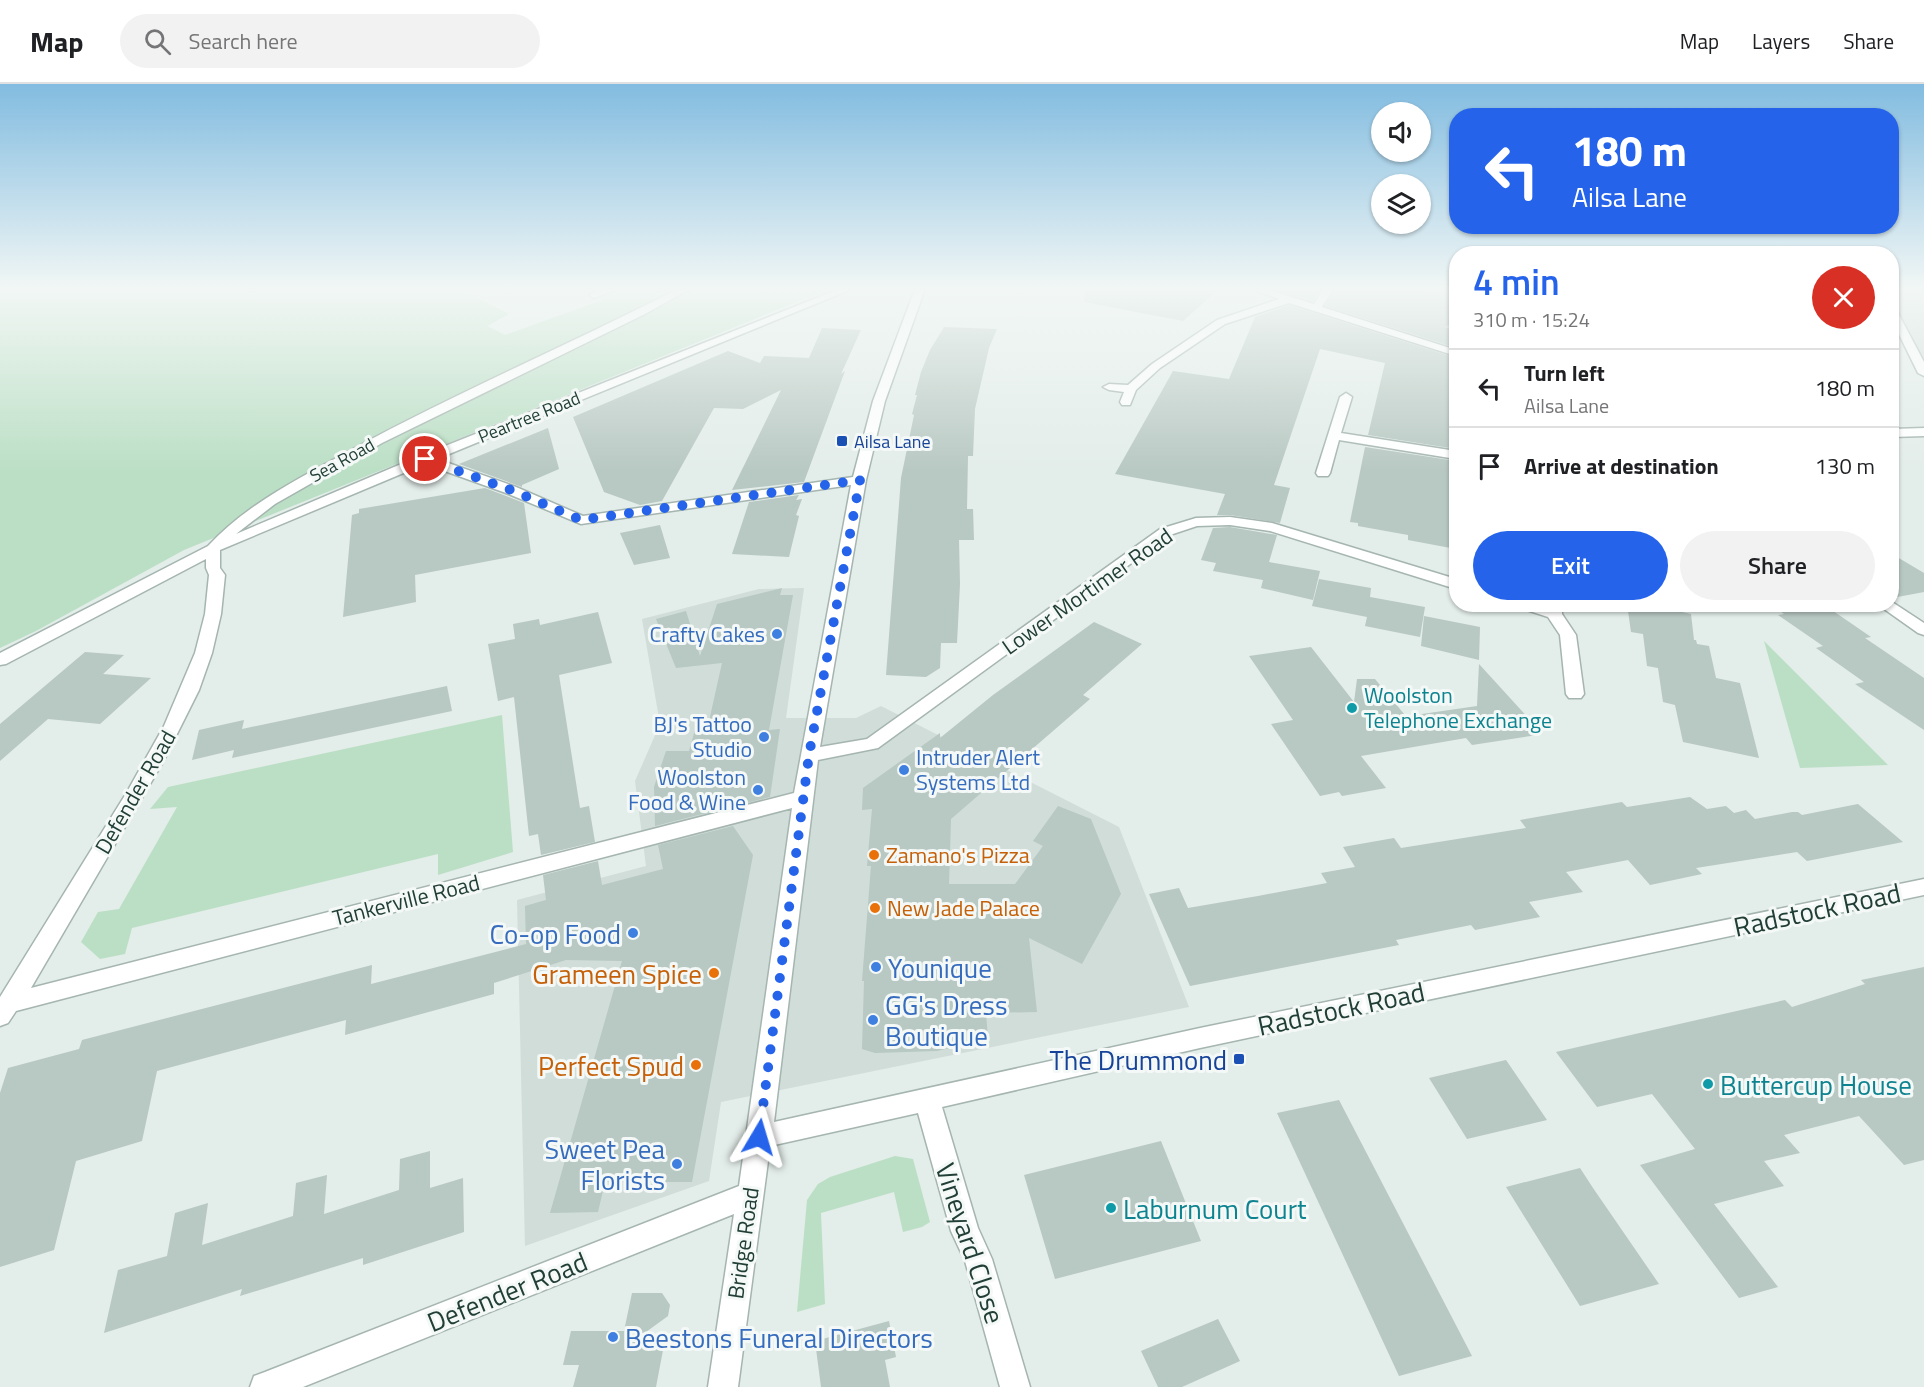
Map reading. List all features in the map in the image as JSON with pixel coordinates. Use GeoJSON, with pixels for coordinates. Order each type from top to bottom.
{"type":"FeatureCollection","features":[{"type":"Feature","properties":{"kind":"street","name":"Sea Road"},"geometry":{"type":"LineString","coordinates":[[0,660],[213,549],[222,537],[241,522],[290,489],[378,440],[561,350]]}},
{"type":"Feature","properties":{"kind":"street","name":"Peartree Road"},"geometry":{"type":"LineString","coordinates":[[213,549],[425,459],[696,350]]}},
{"type":"Feature","properties":{"kind":"street","name":"Bridge Road"},"geometry":{"type":"LineString","coordinates":[[723,1387],[759,1137],[809,755],[860,480],[879,401],[898,350]]}},
{"type":"Feature","properties":{"kind":"street"},"geometry":{"type":"LineString","coordinates":[[1126,402],[1131,388],[1156,366],[1180,350]]}},
{"type":"Feature","properties":{"kind":"street"},"geometry":{"type":"LineString","coordinates":[[1912,350],[1924,373]]}},
{"type":"Feature","properties":{"kind":"street"},"geometry":{"type":"LineString","coordinates":[[1109,387],[1131,388]]}},
{"type":"Feature","properties":{"kind":"street"},"geometry":{"type":"LineString","coordinates":[[1323,473],[1346,398]]}},
{"type":"Feature","properties":{"kind":"street"},"geometry":{"type":"LineString","coordinates":[[1899,433],[1924,432]]}},
{"type":"Feature","properties":{"kind":"street"},"geometry":{"type":"LineString","coordinates":[[1336,436],[1449,454]]}},
{"type":"Feature","properties":{"kind":"street"},"geometry":{"type":"LineString","coordinates":[[425,459],[511,490],[581,520],[860,480]]}},
{"type":"Feature","properties":{"kind":"street","name":"Sea Road"},"geometry":{"type":"LineString","coordinates":[[290,489],[320,504]]}},
{"type":"Feature","properties":{"kind":"street","name":"Lower Mortimer Road"},"geometry":{"type":"LineString","coordinates":[[809,755],[872,744],[1165,532],[1196,522],[1230,521],[1272,527],[1449,582]]}},
{"type":"Feature","properties":{"kind":"street","name":"Defender Road"},"geometry":{"type":"LineString","coordinates":[[4,1009],[171,734],[198,667],[212,619],[217,575],[213,568],[213,549]]}},
{"type":"Feature","properties":{"kind":"street"},"geometry":{"type":"LineString","coordinates":[[1556,612],[1568,635],[1575,694]]}},
{"type":"Feature","properties":{"kind":"street"},"geometry":{"type":"LineString","coordinates":[[1896,612],[1924,630]]}},
{"type":"Feature","properties":{"kind":"street","name":"Tankerville Road"},"geometry":{"type":"LineString","coordinates":[[4,1009],[803,798]]}},
{"type":"Feature","properties":{"kind":"street","name":"Radstock Road"},"geometry":{"type":"LineString","coordinates":[[759,1137],[1246,1028],[1924,887]]}},
{"type":"Feature","properties":{"kind":"street","name":"Vineyard Close"},"geometry":{"type":"LineString","coordinates":[[927,1099],[965,1231],[978,1258],[1015,1387]]}},
{"type":"Feature","properties":{"kind":"street","name":"Defender Road"},"geometry":{"type":"LineString","coordinates":[[265,1387],[749,1196]]}},
{"type":"Feature","properties":{"kind":"shaded area"},"geometry":{"type":"Polygon","coordinates":[[[1912,350],[1924,350],[1924,373],[1912,350]]]}},
{"type":"Feature","properties":{"kind":"shaded area"},"geometry":{"type":"Polygon","coordinates":[[[804,588],[786,718],[856,718],[881,706],[1119,827],[1189,1007],[721,1102],[709,1181],[525,1246],[517,900],[646,866],[635,781],[660,724],[642,619],[759,589],[804,588]]]}},
{"type":"Feature","properties":{"kind":"green space"},"geometry":{"type":"Polygon","coordinates":[[[0,350],[679,350],[184,550],[36,631],[0,648],[0,350]]]}},
{"type":"Feature","properties":{"kind":"green space"},"geometry":{"type":"Polygon","coordinates":[[[1764,641],[1888,765],[1800,768],[1764,641]]]}},
{"type":"Feature","properties":{"kind":"green space"},"geometry":{"type":"Polygon","coordinates":[[[502,715],[513,852],[438,875],[438,854],[132,928],[125,954],[100,959],[81,942],[98,912],[119,909],[177,807],[150,809],[168,787],[502,715]]]}},
{"type":"Feature","properties":{"kind":"green space"},"geometry":{"type":"Polygon","coordinates":[[[895,1156],[913,1159],[930,1222],[922,1227],[903,1232],[894,1192],[821,1213],[825,1304],[797,1312],[807,1200],[818,1184],[830,1177],[895,1156]]]}},
{"type":"Feature","properties":{"kind":"building"},"geometry":{"type":"Polygon","coordinates":[[[813,350],[852,350],[841,374],[845,371],[804,482],[732,490],[781,390],[743,409],[714,408],[662,501],[640,505],[604,492],[573,417],[728,351],[760,363],[764,356],[809,358],[813,350]]]}},
{"type":"Feature","properties":{"kind":"building"},"geometry":{"type":"Polygon","coordinates":[[[930,350],[989,350],[975,409],[973,456],[968,456],[967,509],[973,509],[974,540],[959,540],[960,584],[957,643],[941,643],[940,668],[926,677],[886,675],[901,478],[914,415],[912,414],[917,395],[915,395],[930,350]]]}},
{"type":"Feature","properties":{"kind":"building"},"geometry":{"type":"Polygon","coordinates":[[[1241,350],[1320,350],[1274,485],[1290,488],[1280,523],[1217,515],[1225,494],[1115,474],[1173,371],[1229,379],[1241,350]]]}},
{"type":"Feature","properties":{"kind":"building"},"geometry":{"type":"Polygon","coordinates":[[[1324,350],[1430,350],[1449,356],[1449,448],[1368,435],[1385,363],[1324,350]]]}},
{"type":"Feature","properties":{"kind":"building"},"geometry":{"type":"Polygon","coordinates":[[[548,428],[559,469],[522,487],[459,464],[548,428]]]}},
{"type":"Feature","properties":{"kind":"building"},"geometry":{"type":"Polygon","coordinates":[[[1365,447],[1449,460],[1449,548],[1408,540],[1408,535],[1358,526],[1358,523],[1350,522],[1365,447]]]}},
{"type":"Feature","properties":{"kind":"building"},"geometry":{"type":"Polygon","coordinates":[[[485,488],[524,503],[531,553],[415,575],[416,602],[343,617],[352,515],[359,513],[359,509],[485,488]]]}},
{"type":"Feature","properties":{"kind":"building"},"geometry":{"type":"Polygon","coordinates":[[[799,495],[796,500],[802,499],[796,515],[799,516],[789,557],[732,554],[749,502],[799,495]]]}},
{"type":"Feature","properties":{"kind":"building"},"geometry":{"type":"Polygon","coordinates":[[[660,525],[670,558],[634,565],[620,533],[660,525]]]}},
{"type":"Feature","properties":{"kind":"building"},"geometry":{"type":"Polygon","coordinates":[[[1230,527],[1277,535],[1269,562],[1320,571],[1313,600],[1261,588],[1263,580],[1213,571],[1216,563],[1201,560],[1213,528],[1230,527]]]}},
{"type":"Feature","properties":{"kind":"building"},"geometry":{"type":"Polygon","coordinates":[[[1899,558],[1924,573],[1924,592],[1899,597],[1899,558]]]}},
{"type":"Feature","properties":{"kind":"building"},"geometry":{"type":"Polygon","coordinates":[[[1319,579],[1371,588],[1370,597],[1425,607],[1420,637],[1365,626],[1367,617],[1312,606],[1319,579]]]}},
{"type":"Feature","properties":{"kind":"building"},"geometry":{"type":"Polygon","coordinates":[[[782,588],[780,595],[793,595],[769,730],[780,729],[770,797],[655,826],[654,787],[666,751],[689,751],[695,730],[707,730],[722,663],[676,668],[656,619],[686,611],[700,656],[717,604],[782,588]]]}},
{"type":"Feature","properties":{"kind":"building"},"geometry":{"type":"Polygon","coordinates":[[[598,612],[612,663],[559,675],[580,808],[589,806],[595,842],[541,855],[538,834],[529,836],[514,697],[498,701],[488,644],[515,639],[513,624],[539,619],[540,625],[598,612]]]}},
{"type":"Feature","properties":{"kind":"building"},"geometry":{"type":"Polygon","coordinates":[[[1628,612],[1691,614],[1694,640],[1697,644],[1709,646],[1716,678],[1740,683],[1759,758],[1683,742],[1675,705],[1663,702],[1658,668],[1647,666],[1643,634],[1631,632],[1628,612]]]}},
{"type":"Feature","properties":{"kind":"building"},"geometry":{"type":"Polygon","coordinates":[[[1781,612],[1835,612],[1871,637],[1865,638],[1924,678],[1924,730],[1855,684],[1864,682],[1816,648],[1823,646],[1778,615],[1784,614],[1781,612]]]}},
{"type":"Feature","properties":{"kind":"building"},"geometry":{"type":"Polygon","coordinates":[[[1424,616],[1480,627],[1479,660],[1421,646],[1424,616]]]}},
{"type":"Feature","properties":{"kind":"building"},"geometry":{"type":"Polygon","coordinates":[[[1094,622],[1142,644],[1083,695],[1090,699],[951,819],[949,884],[1015,884],[1043,846],[1033,841],[1058,806],[1091,819],[1121,894],[1082,964],[1029,938],[1037,1012],[986,1013],[988,1039],[937,1051],[875,1053],[862,1049],[864,981],[862,981],[871,866],[867,866],[872,809],[862,810],[863,788],[940,733],[940,738],[993,695],[1094,622]]]}},
{"type":"Feature","properties":{"kind":"building","name":"Woolston Telephone Exchange"},"geometry":{"type":"Polygon","coordinates":[[[1311,647],[1354,702],[1357,679],[1375,679],[1414,726],[1415,715],[1477,706],[1479,664],[1543,734],[1472,745],[1466,738],[1361,756],[1386,788],[1342,796],[1339,792],[1320,796],[1271,724],[1293,720],[1249,656],[1311,647]]]}},
{"type":"Feature","properties":{"kind":"building"},"geometry":{"type":"Polygon","coordinates":[[[85,652],[124,655],[103,674],[151,678],[100,724],[48,719],[0,761],[0,724],[85,652]]]}},
{"type":"Feature","properties":{"kind":"building"},"geometry":{"type":"Polygon","coordinates":[[[447,686],[452,711],[232,758],[234,750],[192,760],[199,730],[244,720],[242,729],[447,686]]]}},
{"type":"Feature","properties":{"kind":"building"},"geometry":{"type":"Polygon","coordinates":[[[1690,797],[1707,809],[1726,806],[1734,813],[1746,810],[1755,819],[1792,812],[1802,815],[1858,804],[1903,842],[1807,861],[1797,852],[1696,868],[1702,874],[1650,885],[1628,860],[1566,872],[1583,892],[1529,902],[1540,917],[1475,930],[1471,925],[1396,940],[1399,945],[1190,986],[1149,894],[1179,888],[1188,908],[1258,896],[1327,883],[1321,873],[1355,867],[1343,847],[1394,838],[1401,848],[1526,828],[1520,820],[1622,802],[1627,807],[1690,797]]]}},
{"type":"Feature","properties":{"kind":"building"},"geometry":{"type":"Polygon","coordinates":[[[733,826],[753,855],[692,1182],[605,1182],[598,1212],[550,1213],[622,961],[566,960],[494,983],[494,994],[345,1035],[346,1020],[157,1071],[142,1141],[76,1161],[54,1250],[0,1267],[0,1093],[8,1068],[79,1049],[82,1040],[372,965],[371,984],[526,944],[525,906],[546,900],[543,875],[598,861],[602,885],[663,869],[658,845],[733,826]]]}},
{"type":"Feature","properties":{"kind":"building"},"geometry":{"type":"Polygon","coordinates":[[[1924,967],[1924,1160],[1904,1165],[1859,1116],[1784,1135],[1800,1153],[1764,1161],[1784,1186],[1714,1204],[1778,1287],[1739,1298],[1640,1165],[1695,1149],[1652,1094],[1597,1107],[1556,1052],[1785,1000],[1792,1007],[1865,984],[1861,980],[1924,967]]]}},
{"type":"Feature","properties":{"kind":"building"},"geometry":{"type":"Polygon","coordinates":[[[1506,1060],[1547,1120],[1467,1139],[1429,1078],[1506,1060]]]}},
{"type":"Feature","properties":{"kind":"building"},"geometry":{"type":"Polygon","coordinates":[[[1339,1100],[1472,1356],[1399,1376],[1277,1113],[1339,1100]]]}},
{"type":"Feature","properties":{"kind":"building","name":"Laburnum Court"},"geometry":{"type":"Polygon","coordinates":[[[1161,1141],[1201,1241],[1055,1279],[1024,1175],[1161,1141]]]}},
{"type":"Feature","properties":{"kind":"building"},"geometry":{"type":"Polygon","coordinates":[[[430,1151],[430,1188],[463,1178],[464,1232],[363,1265],[363,1258],[240,1296],[242,1289],[104,1333],[118,1270],[167,1256],[175,1213],[208,1203],[202,1245],[293,1216],[296,1183],[327,1175],[324,1214],[399,1190],[400,1159],[430,1151]]]}},
{"type":"Feature","properties":{"kind":"building"},"geometry":{"type":"Polygon","coordinates":[[[1580,1168],[1659,1284],[1580,1306],[1506,1187],[1580,1168]]]}},
{"type":"Feature","properties":{"kind":"building","name":"Beestons Funeral Directors"},"geometry":{"type":"Polygon","coordinates":[[[632,1293],[662,1293],[670,1305],[668,1316],[646,1332],[663,1350],[656,1387],[573,1387],[579,1365],[563,1365],[571,1331],[624,1331],[632,1293]]]}},
{"type":"Feature","properties":{"kind":"building"},"geometry":{"type":"Polygon","coordinates":[[[1218,1319],[1240,1361],[1182,1387],[1158,1387],[1141,1351],[1218,1319]]]}},
{"type":"Feature","properties":{"kind":"building"},"geometry":{"type":"Polygon","coordinates":[[[889,1321],[896,1357],[885,1360],[890,1387],[821,1387],[815,1341],[889,1321]]]}},
{"type":"Feature","properties":{"kind":"place","name":"Ailsa Lane"},"geometry":{"type":"Point","coordinates":[842,441]}},
{"type":"Feature","properties":{"kind":"place","name":"Crafty Cakes"},"geometry":{"type":"Point","coordinates":[777,634]}},
{"type":"Feature","properties":{"kind":"place","name":"Woolston Telephone Exchange"},"geometry":{"type":"Point","coordinates":[1352,708]}},
{"type":"Feature","properties":{"kind":"place","name":"BJ's Tattoo Studio"},"geometry":{"type":"Point","coordinates":[764,737]}},
{"type":"Feature","properties":{"kind":"place","name":"Intruder Alert Systems Ltd"},"geometry":{"type":"Point","coordinates":[904,770]}},
{"type":"Feature","properties":{"kind":"place","name":"Woolston Food & Wine"},"geometry":{"type":"Point","coordinates":[758,790]}},
{"type":"Feature","properties":{"kind":"place","name":"Zamano's Pizza"},"geometry":{"type":"Point","coordinates":[874,855]}},
{"type":"Feature","properties":{"kind":"place","name":"New Jade Palace"},"geometry":{"type":"Point","coordinates":[875,908]}},
{"type":"Feature","properties":{"kind":"place","name":"Co-op Food"},"geometry":{"type":"Point","coordinates":[633,933]}},
{"type":"Feature","properties":{"kind":"place","name":"Younique"},"geometry":{"type":"Point","coordinates":[876,967]}},
{"type":"Feature","properties":{"kind":"place","name":"Grameen Spice"},"geometry":{"type":"Point","coordinates":[714,973]}},
{"type":"Feature","properties":{"kind":"place","name":"GG's Dress Boutique"},"geometry":{"type":"Point","coordinates":[873,1020]}},
{"type":"Feature","properties":{"kind":"place","name":"The Drummond"},"geometry":{"type":"Point","coordinates":[1239,1059]}},
{"type":"Feature","properties":{"kind":"place","name":"Perfect Spud"},"geometry":{"type":"Point","coordinates":[696,1065]}},
{"type":"Feature","properties":{"kind":"place","name":"Buttercup House"},"geometry":{"type":"Point","coordinates":[1708,1084]}},
{"type":"Feature","properties":{"kind":"place","name":"Sweet Pea Florists"},"geometry":{"type":"Point","coordinates":[677,1164]}},
{"type":"Feature","properties":{"kind":"place","name":"Laburnum Court"},"geometry":{"type":"Point","coordinates":[1111,1208]}},
{"type":"Feature","properties":{"kind":"place","name":"Beestons Funeral Directors"},"geometry":{"type":"Point","coordinates":[613,1337]}},
{"type":"Feature","properties":{"kind":"route"},"geometry":{"type":"LineString","coordinates":[[425,459],[511,490],[581,520],[860,480],[809,755],[759,1137]]}}]}
